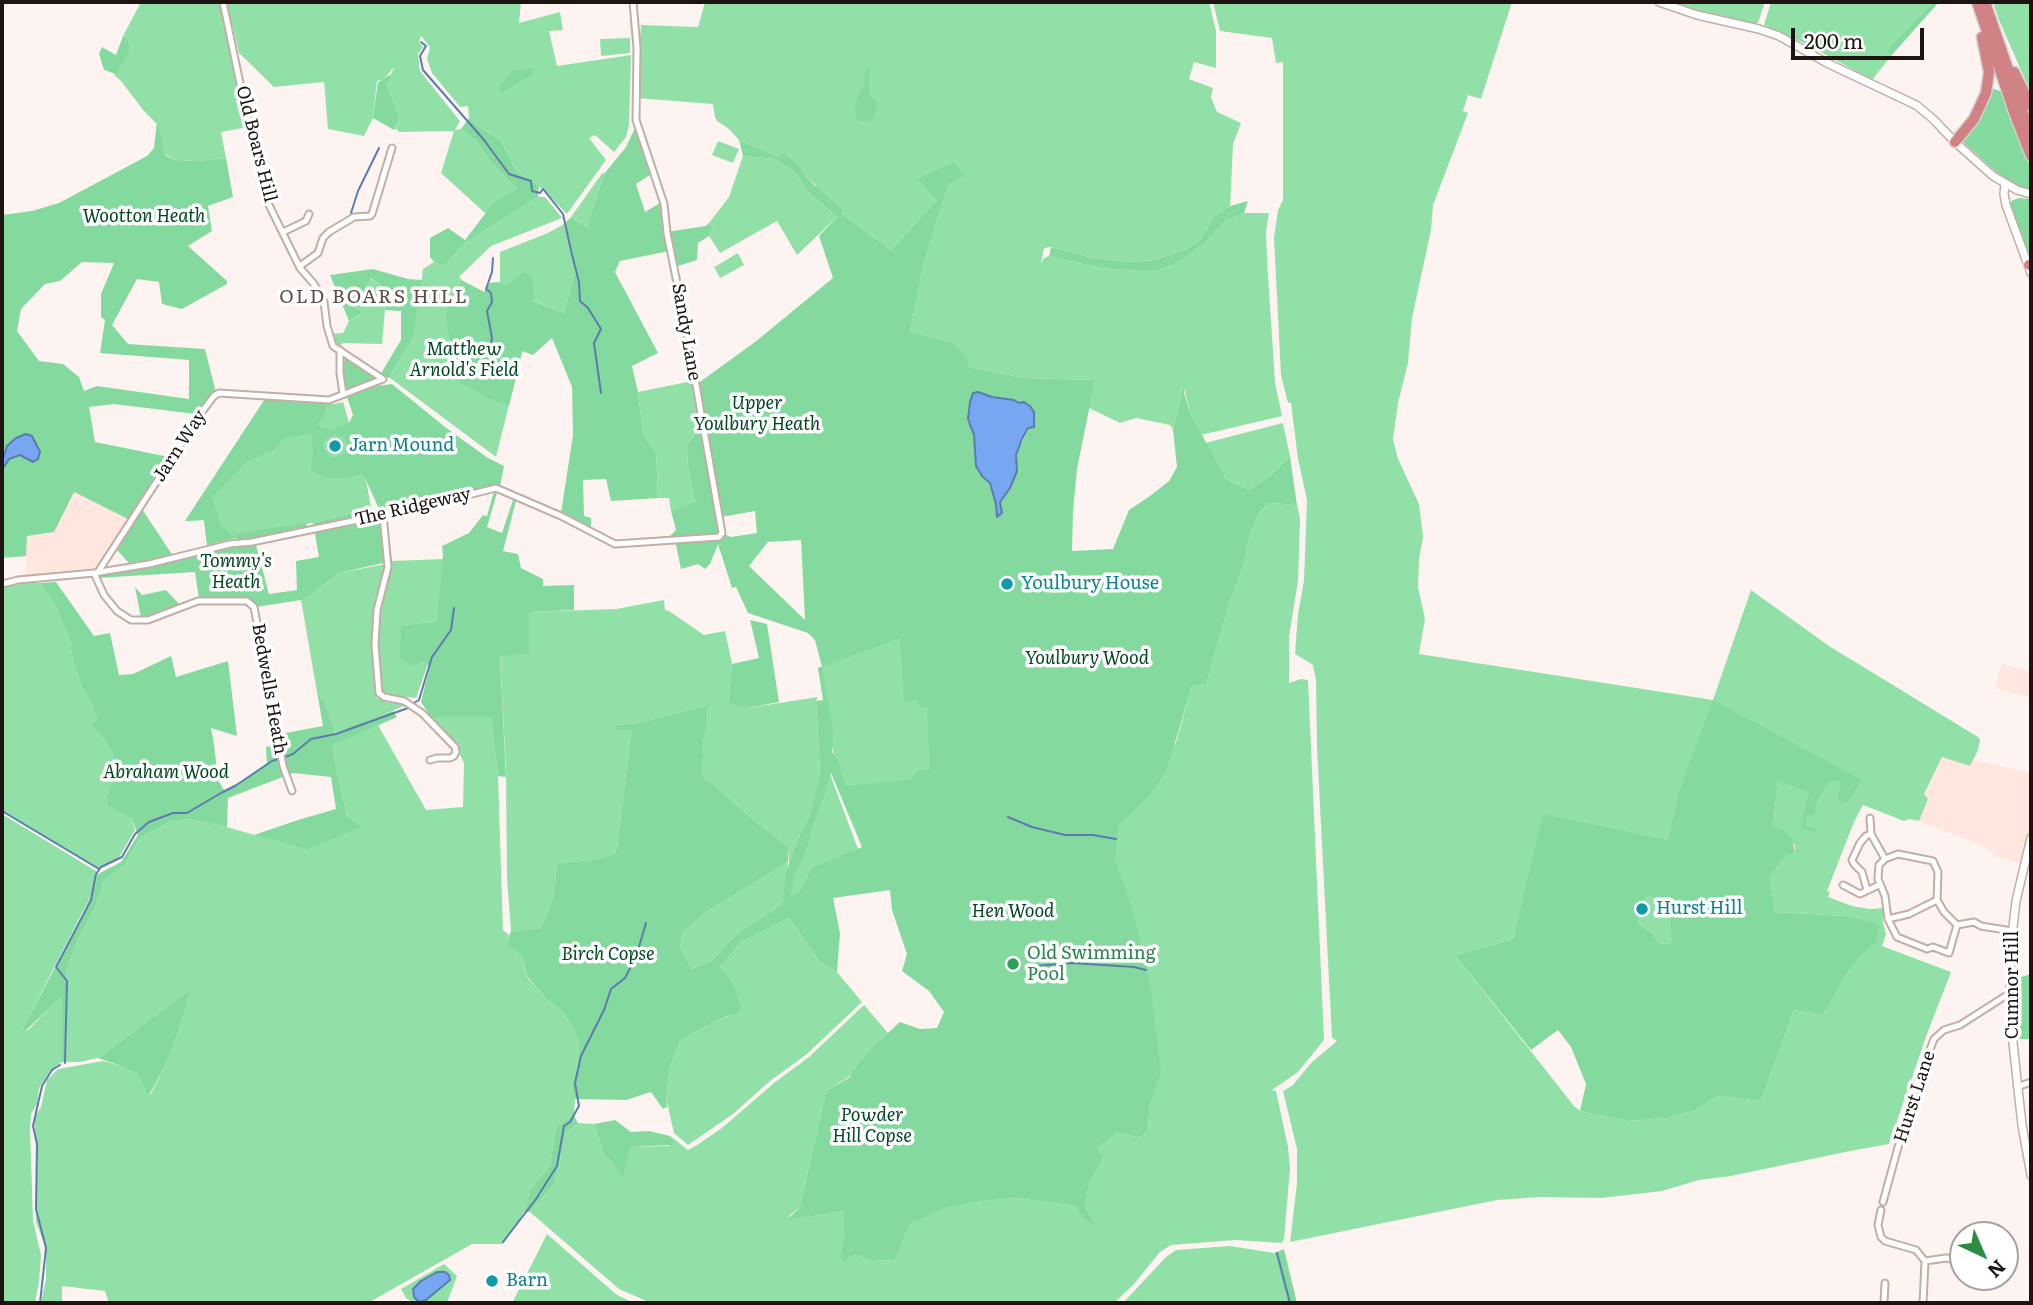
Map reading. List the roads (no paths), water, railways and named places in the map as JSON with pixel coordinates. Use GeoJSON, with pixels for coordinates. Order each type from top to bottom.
{"type":"FeatureCollection","features":[{"type":"Feature","properties":{"kind":"highway"},"geometry":{"type":"LineString","coordinates":[[1955,142],[1978,113],[1989,80],[1988,61],[1976,2]]}},
{"type":"Feature","properties":{"kind":"highway"},"geometry":{"type":"LineString","coordinates":[[1976,2],[2031,156]]}},
{"type":"Feature","properties":{"kind":"highway"},"geometry":{"type":"LineString","coordinates":[[1985,2],[2031,136]]}},
{"type":"Feature","properties":{"kind":"highway"},"geometry":{"type":"LineString","coordinates":[[1991,21],[2031,106]]}},
{"type":"Feature","properties":{"kind":"street","name":"Old Boars Hill"},"geometry":{"type":"LineString","coordinates":[[223,2],[256,155],[266,177],[267,201],[300,266],[324,302],[328,331],[333,346],[340,351],[343,394]]}},
{"type":"Feature","properties":{"kind":"street","name":"Sandy Lane"},"geometry":{"type":"LineString","coordinates":[[633,2],[637,48],[637,129],[664,204],[722,533],[719,537]]}},
{"type":"Feature","properties":{"kind":"street"},"geometry":{"type":"LineString","coordinates":[[1659,2],[1698,16],[1779,36],[1827,63],[1916,105],[1986,170],[2005,184],[2031,194]]}},
{"type":"Feature","properties":{"kind":"street"},"geometry":{"type":"LineString","coordinates":[[300,266],[318,253],[323,238],[329,232],[354,217],[370,216],[393,148]]}},
{"type":"Feature","properties":{"kind":"street"},"geometry":{"type":"LineString","coordinates":[[2005,184],[2006,205],[2030,268]]}},
{"type":"Feature","properties":{"kind":"street"},"geometry":{"type":"LineString","coordinates":[[283,232],[306,221],[309,214]]}},
{"type":"Feature","properties":{"kind":"street"},"geometry":{"type":"LineString","coordinates":[[340,351],[384,379],[343,394]]}},
{"type":"Feature","properties":{"kind":"street","name":"Jarn Way"},"geometry":{"type":"LineString","coordinates":[[96,573],[214,396],[219,394],[329,400],[343,394]]}},
{"type":"Feature","properties":{"kind":"street","name":"The Ridgeway"},"geometry":{"type":"LineString","coordinates":[[2,584],[149,564],[230,544],[252,542],[383,515],[496,488],[615,544],[719,537]]}},
{"type":"Feature","properties":{"kind":"street"},"geometry":{"type":"LineString","coordinates":[[383,515],[387,568],[377,610],[375,645],[379,693],[384,697],[404,701],[422,713],[455,747],[454,756],[430,760]]}},
{"type":"Feature","properties":{"kind":"street","name":"Bedwells Heath"},"geometry":{"type":"LineString","coordinates":[[96,573],[104,595],[117,611],[131,620],[148,620],[198,601],[247,601],[254,607],[282,766],[292,791]]}},
{"type":"Feature","properties":{"kind":"street"},"geometry":{"type":"LineString","coordinates":[[1870,818],[1871,834],[1885,859]]}},
{"type":"Feature","properties":{"kind":"street"},"geometry":{"type":"LineString","coordinates":[[1867,890],[1862,872],[1852,860],[1860,843],[1871,834]]}},
{"type":"Feature","properties":{"kind":"street","name":"Cumnor Hill"},"geometry":{"type":"LineString","coordinates":[[2031,838],[2016,901],[2010,995],[2017,1087],[2031,1175]]}},
{"type":"Feature","properties":{"kind":"street"},"geometry":{"type":"LineString","coordinates":[[1904,854],[1933,861],[1938,872],[1937,900],[1957,925],[1949,953],[1933,947],[1927,949],[1897,937],[1888,916],[1884,892],[1879,885],[1878,872],[1885,859],[1904,854]]}},
{"type":"Feature","properties":{"kind":"street"},"geometry":{"type":"LineString","coordinates":[[1843,886],[1860,894],[1879,885]]}},
{"type":"Feature","properties":{"kind":"street"},"geometry":{"type":"LineString","coordinates":[[1888,916],[1909,914],[1937,900]]}},
{"type":"Feature","properties":{"kind":"street"},"geometry":{"type":"LineString","coordinates":[[1957,925],[1974,922],[1981,926],[2012,931]]}},
{"type":"Feature","properties":{"kind":"street","name":"Hurst Lane"},"geometry":{"type":"LineString","coordinates":[[1883,1202],[1911,1100],[1934,1039],[1944,1030],[1960,1025],[2010,995]]}},
{"type":"Feature","properties":{"kind":"street"},"geometry":{"type":"LineString","coordinates":[[2017,1087],[2031,1082]]}},
{"type":"Feature","properties":{"kind":"street"},"geometry":{"type":"LineString","coordinates":[[1881,1210],[1878,1225],[1881,1237],[1885,1241],[1916,1250],[1925,1261],[1923,1303]]}},
{"type":"Feature","properties":{"kind":"street"},"geometry":{"type":"LineString","coordinates":[[1925,1261],[1949,1259]]}},
{"type":"Feature","properties":{"kind":"street"},"geometry":{"type":"LineString","coordinates":[[1884,1303],[1885,1283]]}},
{"type":"Feature","properties":{"kind":"water"},"geometry":{"type":"Polygon","coordinates":[[[973,393],[1024,402],[1034,412],[1034,427],[1028,428],[1022,439],[1016,455],[1017,471],[1000,502],[1002,513],[997,517],[990,483],[976,466],[974,435],[968,419],[973,393]]]}},
{"type":"Feature","properties":{"kind":"water"},"geometry":{"type":"Polygon","coordinates":[[[26,434],[32,436],[40,452],[38,459],[33,462],[20,455],[9,459],[4,467],[2,462],[7,446],[26,434]]]}},
{"type":"Feature","properties":{"kind":"water"},"geometry":{"type":"Polygon","coordinates":[[[437,1272],[445,1272],[450,1280],[426,1300],[419,1302],[414,1297],[413,1289],[437,1272]]]}},
{"type":"Feature","properties":{"kind":"waterway"},"geometry":{"type":"LineString","coordinates":[[421,42],[426,46],[420,56],[423,70],[484,140],[509,174],[531,181],[532,191],[540,193],[543,189],[563,214],[579,282],[580,301],[588,308],[601,329],[594,343],[601,393]]}},
{"type":"Feature","properties":{"kind":"waterway"},"geometry":{"type":"LineString","coordinates":[[351,213],[358,191],[379,148]]}},
{"type":"Feature","properties":{"kind":"waterway"},"geometry":{"type":"LineString","coordinates":[[489,352],[492,338],[487,311],[492,302],[491,293],[486,289],[492,272],[493,258]]}},
{"type":"Feature","properties":{"kind":"waterway"},"geometry":{"type":"LineString","coordinates":[[412,704],[419,700],[432,657],[451,630],[454,608]]}},
{"type":"Feature","properties":{"kind":"waterway"},"geometry":{"type":"LineString","coordinates":[[285,757],[311,739],[336,734],[408,708]]}},
{"type":"Feature","properties":{"kind":"waterway"},"geometry":{"type":"LineString","coordinates":[[65,1063],[67,981],[56,967],[91,900],[96,874],[101,867],[122,857],[135,834],[149,822],[173,813],[187,813],[279,759]]}},
{"type":"Feature","properties":{"kind":"waterway"},"geometry":{"type":"LineString","coordinates":[[2,811],[99,869]]}},
{"type":"Feature","properties":{"kind":"waterway"},"geometry":{"type":"LineString","coordinates":[[1008,817],[1032,827],[1065,835],[1093,835],[1116,839]]}},
{"type":"Feature","properties":{"kind":"waterway"},"geometry":{"type":"LineString","coordinates":[[503,1242],[557,1166],[564,1126],[570,1122],[579,1106],[575,1083],[581,1056],[604,1010],[611,989],[625,978],[636,957],[646,923]]}},
{"type":"Feature","properties":{"kind":"waterway"},"geometry":{"type":"LineString","coordinates":[[1036,966],[1072,963],[1146,970]]}},
{"type":"Feature","properties":{"kind":"waterway"},"geometry":{"type":"LineString","coordinates":[[40,1303],[46,1248],[36,1209],[37,1144],[33,1126],[42,1086],[52,1070],[60,1065]]}},
{"type":"Feature","properties":{"kind":"waterway"},"geometry":{"type":"LineString","coordinates":[[1277,1253],[1290,1303]]}},
{"type":"Feature","properties":{"kind":"place","name":"Jarn Mound"},"geometry":{"type":"Point","coordinates":[335,446]}},
{"type":"Feature","properties":{"kind":"place","name":"Youlbury House"},"geometry":{"type":"Point","coordinates":[1007,584]}},
{"type":"Feature","properties":{"kind":"place","name":"Hurst Hill"},"geometry":{"type":"Point","coordinates":[1642,909]}},
{"type":"Feature","properties":{"kind":"place","name":"Old Swimming Pool"},"geometry":{"type":"Point","coordinates":[1013,964]}},
{"type":"Feature","properties":{"kind":"place","name":"Barn"},"geometry":{"type":"Point","coordinates":[492,1281]}},
{"type":"Feature","properties":{"kind":"district","name":"OLD BOARS HILL"},"geometry":{"type":"Point","coordinates":[374,297]}},
{"type":"Feature","properties":{"kind":"park label","name":"Wootton Heath"},"geometry":{"type":"Point","coordinates":[144,217]}},
{"type":"Feature","properties":{"kind":"park label","name":"Matthew Arnold's Field"},"geometry":{"type":"Point","coordinates":[464,360]}},
{"type":"Feature","properties":{"kind":"park label","name":"Upper Youlbury Heath"},"geometry":{"type":"Point","coordinates":[757,414]}},
{"type":"Feature","properties":{"kind":"park label","name":"Tommy's Heath"},"geometry":{"type":"Point","coordinates":[236,572]}},
{"type":"Feature","properties":{"kind":"park label","name":"Youlbury Wood"},"geometry":{"type":"Point","coordinates":[1087,659]}},
{"type":"Feature","properties":{"kind":"park label","name":"Abraham Wood"},"geometry":{"type":"Point","coordinates":[166,773]}},
{"type":"Feature","properties":{"kind":"park label","name":"Hen Wood"},"geometry":{"type":"Point","coordinates":[1013,912]}},
{"type":"Feature","properties":{"kind":"park label","name":"Birch Copse"},"geometry":{"type":"Point","coordinates":[608,955]}},
{"type":"Feature","properties":{"kind":"park label","name":"Powder Hill Copse"},"geometry":{"type":"Point","coordinates":[872,1126]}}]}
